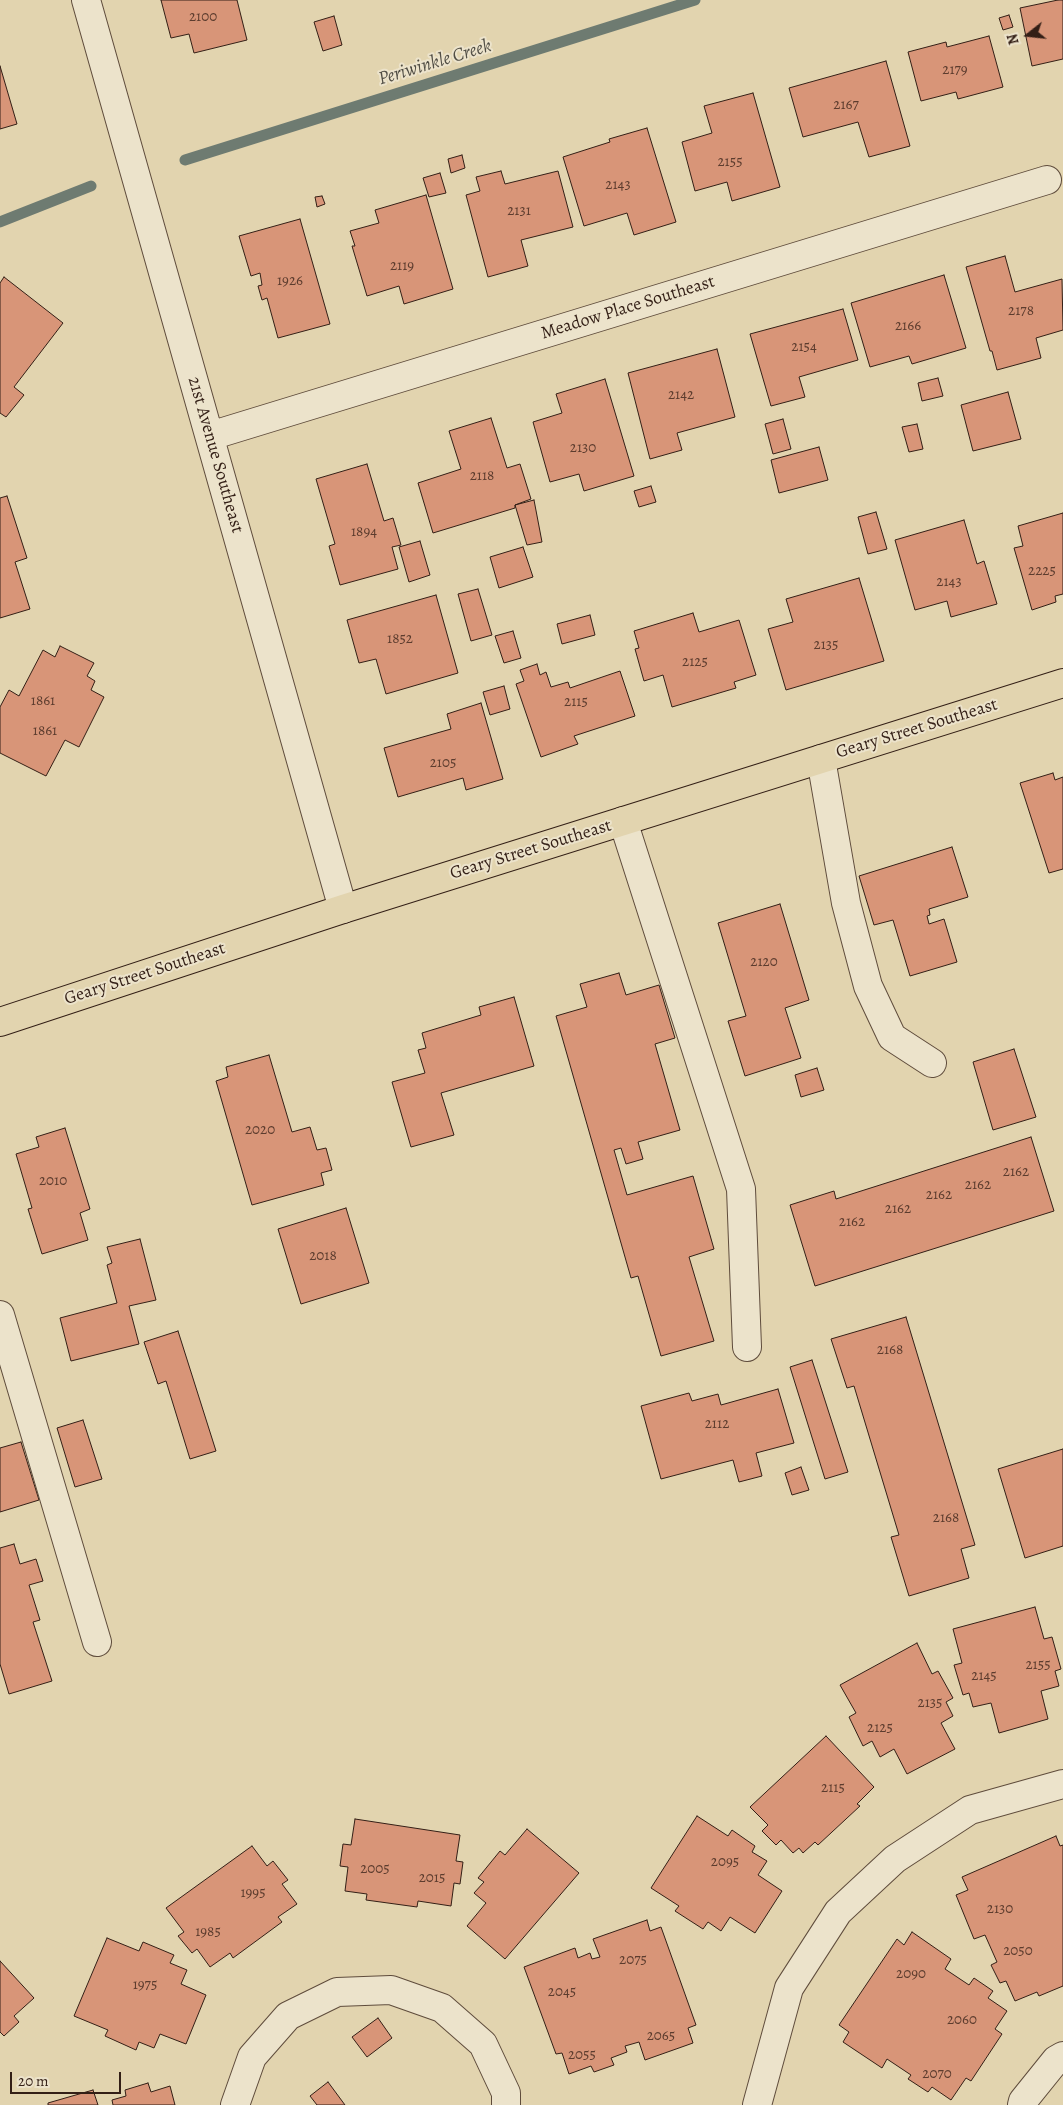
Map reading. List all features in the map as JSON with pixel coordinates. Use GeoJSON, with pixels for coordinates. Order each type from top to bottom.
{"type":"FeatureCollection","features":[{"type":"Feature","properties":{"kind":"main road","name":"Geary Street Southeast"},"geometry":{"type":"LineString","coordinates":[[0,1022],[343,909],[1063,683]]}},
{"type":"Feature","properties":{"kind":"street","name":"21st Avenue Southeast"},"geometry":{"type":"LineString","coordinates":[[86,0],[343,909]]}},
{"type":"Feature","properties":{"kind":"street","name":"Meadow Place Southeast"},"geometry":{"type":"LineString","coordinates":[[210,436],[1047,180]]}},
{"type":"Feature","properties":{"kind":"street"},"geometry":{"type":"LineString","coordinates":[[821,758],[846,903],[868,986],[892,1037],[932,1063]]}},
{"type":"Feature","properties":{"kind":"street"},"geometry":{"type":"LineString","coordinates":[[623,821],[741,1190],[747,1347]]}},
{"type":"Feature","properties":{"kind":"street"},"geometry":{"type":"LineString","coordinates":[[0,1315],[97,1642]]}},
{"type":"Feature","properties":{"kind":"street"},"geometry":{"type":"LineString","coordinates":[[757,2105],[789,1988],[838,1912],[895,1859],[970,1810],[1063,1784]]}},
{"type":"Feature","properties":{"kind":"street"},"geometry":{"type":"LineString","coordinates":[[235,2105],[252,2056],[288,2016],[337,1992],[392,1990],[442,2008],[482,2044],[506,2093],[506,2105]]}},
{"type":"Feature","properties":{"kind":"street"},"geometry":{"type":"LineString","coordinates":[[1022,2105],[1023,2101],[1056,2060],[1063,2056]]}},
{"type":"Feature","properties":{"kind":"building"},"geometry":{"type":"Polygon","coordinates":[[[161,0],[237,0],[247,40],[194,53],[189,34],[171,38],[161,0]]]}},
{"type":"Feature","properties":{"kind":"building"},"geometry":{"type":"Polygon","coordinates":[[[1063,0],[1063,59],[1032,66],[1020,8],[1063,0]]]}},
{"type":"Feature","properties":{"kind":"building"},"geometry":{"type":"Polygon","coordinates":[[[1009,15],[1013,27],[1003,30],[999,18],[1009,15]]]}},
{"type":"Feature","properties":{"kind":"building"},"geometry":{"type":"Polygon","coordinates":[[[334,16],[342,45],[323,51],[314,22],[334,16]]]}},
{"type":"Feature","properties":{"kind":"building"},"geometry":{"type":"Polygon","coordinates":[[[989,36],[1003,87],[958,99],[956,92],[921,101],[908,52],[946,42],[947,47],[989,36]]]}},
{"type":"Feature","properties":{"kind":"building"},"geometry":{"type":"Polygon","coordinates":[[[886,61],[910,146],[869,157],[858,122],[803,137],[789,88],[886,61]]]}},
{"type":"Feature","properties":{"kind":"building"},"geometry":{"type":"Polygon","coordinates":[[[0,66],[17,124],[0,129],[0,66]]]}},
{"type":"Feature","properties":{"kind":"building"},"geometry":{"type":"Polygon","coordinates":[[[753,93],[780,187],[732,201],[727,182],[695,191],[682,142],[712,133],[704,106],[753,93]]]}},
{"type":"Feature","properties":{"kind":"building"},"geometry":{"type":"Polygon","coordinates":[[[647,128],[676,222],[634,235],[627,213],[584,226],[563,157],[610,142],[609,139],[647,128]]]}},
{"type":"Feature","properties":{"kind":"building"},"geometry":{"type":"Polygon","coordinates":[[[462,155],[465,168],[451,173],[448,159],[462,155]]]}},
{"type":"Feature","properties":{"kind":"building"},"geometry":{"type":"Polygon","coordinates":[[[501,171],[505,184],[558,171],[573,227],[521,240],[528,266],[488,277],[466,195],[480,191],[476,177],[501,171]]]}},
{"type":"Feature","properties":{"kind":"building"},"geometry":{"type":"Polygon","coordinates":[[[440,173],[446,193],[429,197],[423,178],[440,173]]]}},
{"type":"Feature","properties":{"kind":"building"},"geometry":{"type":"Polygon","coordinates":[[[426,195],[453,289],[404,304],[399,286],[367,296],[352,246],[355,246],[350,231],[379,223],[375,210],[426,195]]]}},
{"type":"Feature","properties":{"kind":"building"},"geometry":{"type":"Polygon","coordinates":[[[322,196],[325,204],[317,207],[315,197],[322,196]]]}},
{"type":"Feature","properties":{"kind":"building"},"geometry":{"type":"Polygon","coordinates":[[[300,219],[330,324],[278,338],[267,298],[262,300],[258,286],[262,285],[260,273],[251,276],[239,236],[300,219]]]}},
{"type":"Feature","properties":{"kind":"building"},"geometry":{"type":"Polygon","coordinates":[[[1005,256],[1015,292],[1062,279],[1063,330],[1036,338],[1041,358],[997,370],[966,267],[1005,256]]]}},
{"type":"Feature","properties":{"kind":"building"},"geometry":{"type":"Polygon","coordinates":[[[944,275],[966,348],[912,364],[909,356],[870,367],[851,303],[944,275]]]}},
{"type":"Feature","properties":{"kind":"building"},"geometry":{"type":"Polygon","coordinates":[[[4,277],[63,323],[14,387],[24,395],[6,417],[0,413],[0,283],[4,277]]]}},
{"type":"Feature","properties":{"kind":"building"},"geometry":{"type":"Polygon","coordinates":[[[843,309],[858,360],[799,377],[805,397],[771,406],[750,334],[843,309]]]}},
{"type":"Feature","properties":{"kind":"building"},"geometry":{"type":"Polygon","coordinates":[[[717,349],[735,417],[677,433],[682,450],[650,459],[628,373],[717,349]]]}},
{"type":"Feature","properties":{"kind":"building"},"geometry":{"type":"Polygon","coordinates":[[[938,378],[943,396],[922,401],[918,383],[938,378]]]}},
{"type":"Feature","properties":{"kind":"building"},"geometry":{"type":"Polygon","coordinates":[[[605,379],[634,476],[584,491],[579,474],[550,482],[533,422],[562,413],[556,394],[605,379]]]}},
{"type":"Feature","properties":{"kind":"building"},"geometry":{"type":"Polygon","coordinates":[[[1008,392],[1021,439],[973,451],[961,405],[1008,392]]]}},
{"type":"Feature","properties":{"kind":"building"},"geometry":{"type":"Polygon","coordinates":[[[491,418],[507,468],[520,464],[531,499],[515,505],[515,508],[433,533],[418,483],[461,469],[449,431],[491,418]]]}},
{"type":"Feature","properties":{"kind":"building"},"geometry":{"type":"Polygon","coordinates":[[[783,419],[791,449],[773,454],[765,424],[783,419]]]}},
{"type":"Feature","properties":{"kind":"building"},"geometry":{"type":"Polygon","coordinates":[[[917,424],[923,449],[909,452],[902,427],[917,424]]]}},
{"type":"Feature","properties":{"kind":"building"},"geometry":{"type":"Polygon","coordinates":[[[819,447],[828,480],[779,493],[771,460],[819,447]]]}},
{"type":"Feature","properties":{"kind":"building"},"geometry":{"type":"Polygon","coordinates":[[[367,464],[384,521],[393,518],[401,545],[392,547],[398,569],[340,585],[329,546],[335,544],[316,479],[367,464]]]}},
{"type":"Feature","properties":{"kind":"building"},"geometry":{"type":"Polygon","coordinates":[[[651,486],[656,502],[639,507],[634,491],[651,486]]]}},
{"type":"Feature","properties":{"kind":"building"},"geometry":{"type":"Polygon","coordinates":[[[7,496],[27,558],[15,562],[30,609],[0,618],[0,498],[7,496]]]}},
{"type":"Feature","properties":{"kind":"building"},"geometry":{"type":"Polygon","coordinates":[[[534,500],[542,542],[527,545],[515,505],[534,500]]]}},
{"type":"Feature","properties":{"kind":"building"},"geometry":{"type":"Polygon","coordinates":[[[876,512],[887,549],[868,554],[858,517],[876,512]]]}},
{"type":"Feature","properties":{"kind":"building"},"geometry":{"type":"Polygon","coordinates":[[[1063,513],[1063,594],[1055,596],[1056,602],[1032,610],[1014,548],[1023,546],[1018,526],[1063,513]]]}},
{"type":"Feature","properties":{"kind":"building"},"geometry":{"type":"Polygon","coordinates":[[[964,520],[977,564],[984,561],[997,604],[951,617],[947,601],[915,610],[895,540],[964,520]]]}},
{"type":"Feature","properties":{"kind":"building"},"geometry":{"type":"Polygon","coordinates":[[[420,541],[430,575],[409,582],[399,547],[420,541]]]}},
{"type":"Feature","properties":{"kind":"building"},"geometry":{"type":"Polygon","coordinates":[[[523,547],[533,577],[499,588],[490,557],[523,547]]]}},
{"type":"Feature","properties":{"kind":"building"},"geometry":{"type":"Polygon","coordinates":[[[859,578],[884,661],[786,690],[768,629],[793,622],[786,599],[859,578]]]}},
{"type":"Feature","properties":{"kind":"building"},"geometry":{"type":"Polygon","coordinates":[[[478,589],[492,635],[471,641],[458,594],[478,589]]]}},
{"type":"Feature","properties":{"kind":"building"},"geometry":{"type":"Polygon","coordinates":[[[436,595],[458,673],[386,694],[376,659],[359,663],[347,620],[436,595]]]}},
{"type":"Feature","properties":{"kind":"building"},"geometry":{"type":"Polygon","coordinates":[[[693,613],[699,632],[739,620],[756,675],[734,682],[736,688],[672,707],[663,675],[644,681],[635,649],[639,648],[634,631],[693,613]]]}},
{"type":"Feature","properties":{"kind":"building"},"geometry":{"type":"Polygon","coordinates":[[[590,615],[595,635],[562,644],[557,624],[590,615]]]}},
{"type":"Feature","properties":{"kind":"building"},"geometry":{"type":"Polygon","coordinates":[[[513,631],[521,658],[504,663],[495,636],[513,631]]]}},
{"type":"Feature","properties":{"kind":"building"},"geometry":{"type":"Polygon","coordinates":[[[60,646],[94,663],[87,676],[95,681],[91,690],[104,697],[79,747],[65,740],[46,776],[0,753],[0,707],[9,690],[19,696],[43,650],[55,657],[60,646]]]}},
{"type":"Feature","properties":{"kind":"building"},"geometry":{"type":"Polygon","coordinates":[[[537,664],[540,675],[546,672],[551,687],[568,682],[570,688],[620,671],[635,716],[574,736],[578,744],[541,757],[516,684],[524,681],[520,670],[537,664]]]}},
{"type":"Feature","properties":{"kind":"building"},"geometry":{"type":"Polygon","coordinates":[[[504,686],[510,709],[490,715],[483,692],[504,686]]]}},
{"type":"Feature","properties":{"kind":"building"},"geometry":{"type":"Polygon","coordinates":[[[481,703],[503,779],[466,790],[463,778],[398,797],[384,748],[451,729],[447,714],[481,703]]]}},
{"type":"Feature","properties":{"kind":"building"},"geometry":{"type":"Polygon","coordinates":[[[1053,773],[1055,780],[1063,777],[1063,869],[1049,873],[1020,783],[1053,773]]]}},
{"type":"Feature","properties":{"kind":"building"},"geometry":{"type":"Polygon","coordinates":[[[952,847],[968,897],[929,909],[930,915],[927,916],[929,924],[944,919],[957,962],[910,976],[893,920],[874,925],[859,876],[952,847]]]}},
{"type":"Feature","properties":{"kind":"building"},"geometry":{"type":"Polygon","coordinates":[[[780,904],[809,1000],[785,1008],[801,1058],[745,1076],[728,1021],[746,1016],[718,923],[780,904]]]}},
{"type":"Feature","properties":{"kind":"building"},"geometry":{"type":"Polygon","coordinates":[[[619,973],[626,995],[659,985],[675,1038],[655,1044],[680,1130],[638,1142],[643,1159],[626,1164],[621,1148],[614,1150],[627,1195],[693,1176],[714,1249],[689,1257],[714,1341],[661,1356],[638,1276],[631,1278],[556,1016],[587,1007],[580,984],[619,973]]]}},
{"type":"Feature","properties":{"kind":"building"},"geometry":{"type":"Polygon","coordinates":[[[514,997],[534,1066],[441,1093],[454,1135],[411,1147],[392,1082],[425,1073],[418,1050],[426,1048],[422,1033],[481,1015],[479,1007],[514,997]]]}},
{"type":"Feature","properties":{"kind":"building"},"geometry":{"type":"Polygon","coordinates":[[[1014,1049],[1036,1117],[993,1130],[973,1062],[1014,1049]]]}},
{"type":"Feature","properties":{"kind":"building"},"geometry":{"type":"Polygon","coordinates":[[[269,1055],[292,1132],[310,1127],[317,1150],[326,1148],[332,1170],[321,1173],[324,1185],[252,1205],[216,1081],[228,1077],[226,1067],[269,1055]]]}},
{"type":"Feature","properties":{"kind":"building"},"geometry":{"type":"Polygon","coordinates":[[[817,1068],[824,1090],[801,1097],[795,1075],[817,1068]]]}},
{"type":"Feature","properties":{"kind":"building"},"geometry":{"type":"Polygon","coordinates":[[[65,1128],[90,1209],[80,1213],[88,1240],[42,1254],[28,1209],[32,1208],[16,1154],[39,1147],[36,1137],[65,1128]]]}},
{"type":"Feature","properties":{"kind":"building"},"geometry":{"type":"Polygon","coordinates":[[[1031,1137],[1054,1211],[815,1286],[790,1205],[834,1191],[836,1199],[1031,1137]]]}},
{"type":"Feature","properties":{"kind":"building"},"geometry":{"type":"Polygon","coordinates":[[[346,1208],[369,1283],[301,1304],[278,1229],[346,1208]]]}},
{"type":"Feature","properties":{"kind":"building"},"geometry":{"type":"Polygon","coordinates":[[[140,1239],[156,1300],[129,1306],[139,1344],[71,1361],[60,1318],[117,1303],[107,1265],[112,1263],[107,1247],[140,1239]]]}},
{"type":"Feature","properties":{"kind":"building"},"geometry":{"type":"Polygon","coordinates":[[[906,1317],[975,1545],[961,1549],[969,1578],[909,1596],[891,1537],[899,1535],[854,1386],[847,1388],[831,1339],[906,1317]]]}},
{"type":"Feature","properties":{"kind":"building"},"geometry":{"type":"Polygon","coordinates":[[[178,1331],[216,1451],[190,1459],[166,1381],[158,1384],[144,1342],[178,1331]]]}},
{"type":"Feature","properties":{"kind":"building"},"geometry":{"type":"Polygon","coordinates":[[[812,1360],[848,1472],[825,1479],[790,1367],[812,1360]]]}},
{"type":"Feature","properties":{"kind":"building"},"geometry":{"type":"Polygon","coordinates":[[[778,1389],[794,1443],[756,1453],[762,1476],[739,1482],[733,1460],[661,1479],[641,1406],[689,1393],[692,1401],[718,1394],[721,1405],[778,1389]]]}},
{"type":"Feature","properties":{"kind":"building"},"geometry":{"type":"Polygon","coordinates":[[[83,1420],[102,1479],[75,1487],[57,1428],[83,1420]]]}},
{"type":"Feature","properties":{"kind":"building"},"geometry":{"type":"Polygon","coordinates":[[[21,1442],[39,1500],[0,1512],[0,1448],[21,1442]]]}},
{"type":"Feature","properties":{"kind":"building"},"geometry":{"type":"Polygon","coordinates":[[[1063,1449],[1063,1546],[1025,1558],[998,1469],[1063,1449]]]}},
{"type":"Feature","properties":{"kind":"building"},"geometry":{"type":"Polygon","coordinates":[[[801,1467],[809,1490],[792,1495],[785,1473],[801,1467]]]}},
{"type":"Feature","properties":{"kind":"building"},"geometry":{"type":"Polygon","coordinates":[[[14,1544],[20,1564],[36,1559],[43,1581],[29,1585],[40,1620],[33,1622],[52,1681],[9,1694],[0,1664],[0,1548],[14,1544]]]}},
{"type":"Feature","properties":{"kind":"building"},"geometry":{"type":"Polygon","coordinates":[[[1035,1607],[1044,1639],[1052,1637],[1061,1669],[1055,1671],[1059,1686],[1041,1691],[1048,1719],[999,1733],[991,1703],[973,1707],[969,1693],[963,1695],[954,1665],[962,1663],[953,1629],[1035,1607]]]}},
{"type":"Feature","properties":{"kind":"building"},"geometry":{"type":"Polygon","coordinates":[[[917,1643],[932,1674],[938,1671],[953,1698],[946,1702],[953,1716],[941,1723],[955,1749],[907,1774],[894,1749],[880,1757],[872,1741],[863,1746],[849,1717],[856,1713],[840,1685],[917,1643]]]}},
{"type":"Feature","properties":{"kind":"building"},"geometry":{"type":"Polygon","coordinates":[[[826,1736],[874,1787],[857,1804],[860,1806],[818,1845],[815,1842],[803,1853],[799,1848],[793,1853],[781,1840],[776,1845],[762,1831],[768,1825],[750,1807],[826,1736]]]}},
{"type":"Feature","properties":{"kind":"building"},"geometry":{"type":"Polygon","coordinates":[[[697,1816],[728,1836],[732,1830],[755,1846],[752,1852],[767,1861],[758,1875],[782,1891],[755,1933],[730,1917],[721,1931],[708,1922],[703,1929],[675,1911],[679,1906],[651,1888],[697,1816]]]}},
{"type":"Feature","properties":{"kind":"building"},"geometry":{"type":"Polygon","coordinates":[[[355,1819],[460,1835],[456,1861],[463,1862],[460,1884],[454,1883],[451,1906],[418,1901],[417,1907],[366,1900],[367,1894],[345,1891],[348,1867],[340,1866],[343,1844],[351,1845],[355,1819]]]}},
{"type":"Feature","properties":{"kind":"building"},"geometry":{"type":"Polygon","coordinates":[[[527,1829],[579,1873],[505,1959],[467,1926],[486,1903],[474,1893],[484,1882],[478,1878],[500,1851],[505,1855],[527,1829]]]}},
{"type":"Feature","properties":{"kind":"building"},"geometry":{"type":"Polygon","coordinates":[[[1056,1836],[1060,1846],[1063,1845],[1063,1986],[1039,1996],[1037,1992],[1015,2001],[1006,1981],[1000,1983],[991,1965],[997,1962],[985,1935],[974,1939],[956,1895],[968,1890],[962,1877],[1056,1836]]]}},
{"type":"Feature","properties":{"kind":"building"},"geometry":{"type":"Polygon","coordinates":[[[252,1846],[267,1866],[273,1861],[288,1880],[282,1884],[297,1904],[278,1917],[282,1922],[233,1958],[230,1953],[210,1967],[197,1949],[192,1953],[178,1936],[184,1932],[166,1908],[252,1846]]]}},
{"type":"Feature","properties":{"kind":"building"},"geometry":{"type":"Polygon","coordinates":[[[647,1920],[650,1931],[661,1927],[696,2025],[688,2028],[693,2043],[645,2060],[639,2042],[625,2046],[627,2052],[611,2058],[614,2065],[594,2072],[591,2066],[569,2074],[562,2053],[556,2054],[524,1967],[575,1948],[578,1958],[590,1953],[592,1959],[600,1957],[593,1939],[647,1920]]]}},
{"type":"Feature","properties":{"kind":"building"},"geometry":{"type":"Polygon","coordinates":[[[912,1932],[951,1959],[945,1969],[969,1985],[974,1978],[993,1991],[988,1998],[1007,2011],[995,2029],[1002,2034],[971,2081],[966,2078],[951,2100],[932,2087],[928,2092],[908,2079],[911,2075],[887,2059],[882,2068],[843,2042],[849,2032],[839,2025],[897,1939],[904,1945],[912,1932]]]}},
{"type":"Feature","properties":{"kind":"building"},"geometry":{"type":"Polygon","coordinates":[[[107,1938],[139,1951],[143,1942],[174,1955],[170,1963],[187,1970],[181,1984],[206,1995],[186,2044],[160,2034],[154,2048],[139,2042],[136,2050],[105,2036],[108,2030],[74,2016],[107,1938]]]}},
{"type":"Feature","properties":{"kind":"building"},"geometry":{"type":"Polygon","coordinates":[[[0,1961],[34,1998],[14,2016],[19,2022],[4,2036],[0,2032],[0,1961]]]}},
{"type":"Feature","properties":{"kind":"building"},"geometry":{"type":"Polygon","coordinates":[[[378,2018],[392,2038],[367,2057],[352,2037],[378,2018]]]}},
{"type":"Feature","properties":{"kind":"building"},"geometry":{"type":"Polygon","coordinates":[[[328,2082],[345,2105],[317,2105],[310,2096],[328,2082]]]}},
{"type":"Feature","properties":{"kind":"building"},"geometry":{"type":"Polygon","coordinates":[[[148,2083],[151,2092],[170,2086],[175,2105],[113,2105],[112,2100],[126,2096],[125,2090],[148,2083]]]}},
{"type":"Feature","properties":{"kind":"building"},"geometry":{"type":"Polygon","coordinates":[[[93,2090],[98,2105],[48,2105],[48,2103],[93,2090]]]}},
{"type":"Feature","properties":{"kind":"waterway","name":"Periwinkle Creek"},"geometry":{"type":"LineString","coordinates":[[185,160],[695,0]]}},
{"type":"Feature","properties":{"kind":"waterway","name":"Periwinkle Creek"},"geometry":{"type":"LineString","coordinates":[[0,222],[91,186]]}}]}
